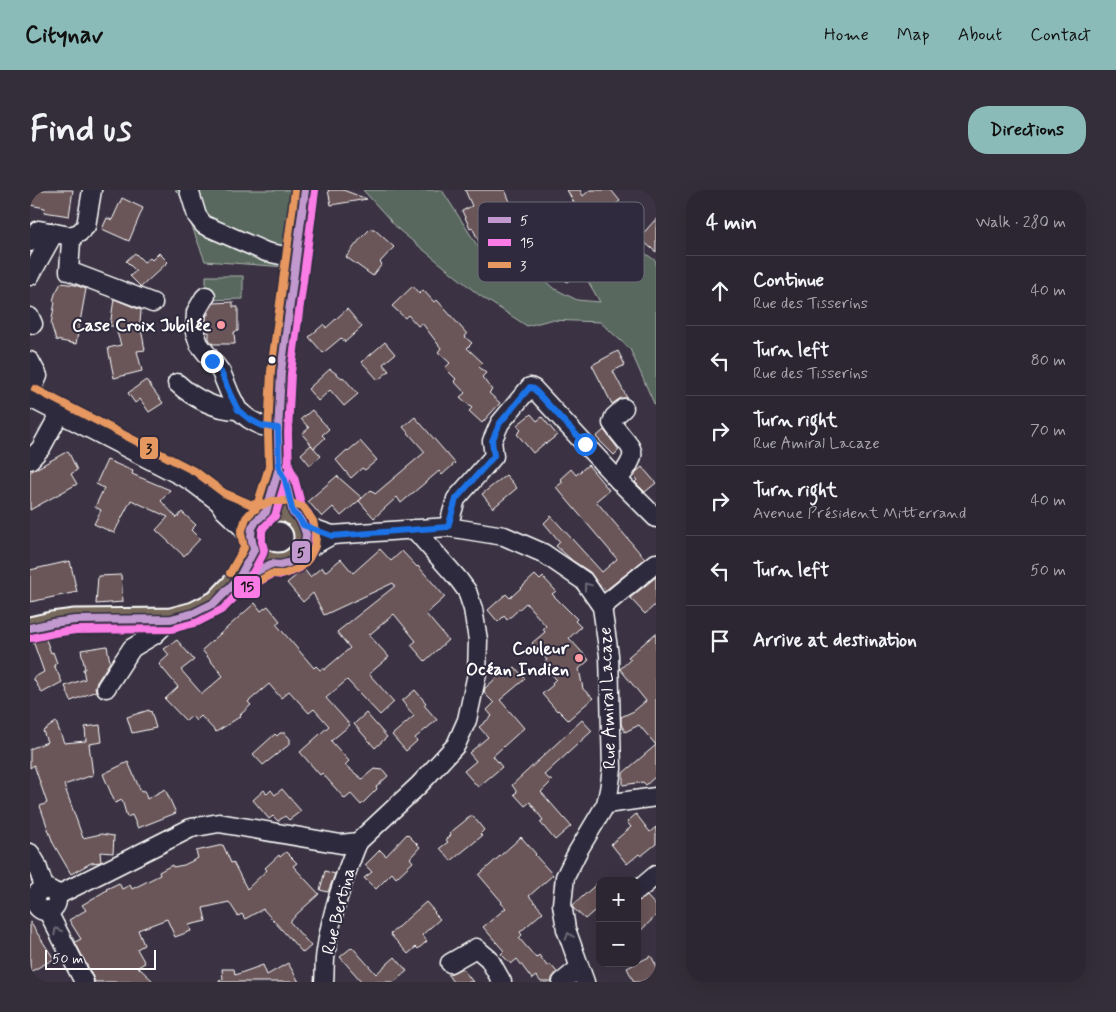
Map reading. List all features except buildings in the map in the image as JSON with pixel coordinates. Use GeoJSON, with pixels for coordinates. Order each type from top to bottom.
{"type":"FeatureCollection","features":[{"type":"Feature","properties":{"kind":"main road"},"geometry":{"type":"LineString","coordinates":[[279,468],[298,519],[306,534],[305,544],[295,559],[288,563],[271,564],[259,556],[253,547],[251,536],[252,528],[264,513],[279,468],[278,428],[281,372],[305,190]]}},
{"type":"Feature","properties":{"kind":"main road"},"geometry":{"type":"LineString","coordinates":[[264,513],[280,509],[286,510],[298,519]]}},
{"type":"Feature","properties":{"kind":"main road"},"geometry":{"type":"LineString","coordinates":[[30,628],[76,620],[172,619],[194,613],[216,602],[239,578],[253,547]]}},
{"type":"Feature","properties":{"kind":"main road"},"geometry":{"type":"LineString","coordinates":[[239,578],[246,577],[271,564]]}},
{"type":"Feature","properties":{"kind":"street"},"geometry":{"type":"LineString","coordinates":[[30,242],[38,230],[62,235],[78,233],[86,226],[92,190]]}},
{"type":"Feature","properties":{"kind":"street"},"geometry":{"type":"LineString","coordinates":[[189,190],[197,216],[204,225],[266,252],[295,258]]}},
{"type":"Feature","properties":{"kind":"street"},"geometry":{"type":"LineString","coordinates":[[30,276],[62,235]]}},
{"type":"Feature","properties":{"kind":"street"},"geometry":{"type":"LineString","coordinates":[[62,235],[71,241],[69,271],[153,303]]}},
{"type":"Feature","properties":{"kind":"street"},"geometry":{"type":"LineString","coordinates":[[206,296],[196,312],[195,332],[199,344],[221,372],[238,410],[262,426],[278,428]]}},
{"type":"Feature","properties":{"kind":"street"},"geometry":{"type":"LineString","coordinates":[[30,361],[38,376],[30,394]]}},
{"type":"Feature","properties":{"kind":"street"},"geometry":{"type":"LineString","coordinates":[[177,383],[193,396],[212,405],[230,410],[238,410]]}},
{"type":"Feature","properties":{"kind":"street"},"geometry":{"type":"LineString","coordinates":[[448,527],[456,499],[494,456],[492,441],[500,423],[530,387],[656,518]]}},
{"type":"Feature","properties":{"kind":"street"},"geometry":{"type":"LineString","coordinates":[[30,398],[191,481],[219,502],[247,514],[264,513]]}},
{"type":"Feature","properties":{"kind":"street"},"geometry":{"type":"LineString","coordinates":[[618,480],[632,461],[633,452],[612,423],[614,417],[624,408]]}},
{"type":"Feature","properties":{"kind":"street"},"geometry":{"type":"LineString","coordinates":[[30,460],[41,448],[60,413]]}},
{"type":"Feature","properties":{"kind":"street"},"geometry":{"type":"LineString","coordinates":[[219,502],[224,510],[242,527],[253,547]]}},
{"type":"Feature","properties":{"kind":"street","name":"Rue Amiral Lacaze"},"geometry":{"type":"LineString","coordinates":[[298,519],[332,536]]}},
{"type":"Feature","properties":{"kind":"street","name":"Rue Amiral Lacaze"},"geometry":{"type":"LineString","coordinates":[[301,552],[332,536],[414,529],[448,527],[504,536],[544,553],[584,581],[602,607],[609,655],[612,769],[606,804],[565,877],[562,904],[566,929],[582,975]]}},
{"type":"Feature","properties":{"kind":"street"},"geometry":{"type":"LineString","coordinates":[[43,902],[191,828],[219,824],[341,844],[358,842],[419,785],[456,745],[467,720],[477,674],[478,640],[467,591],[414,529]]}},
{"type":"Feature","properties":{"kind":"street"},"geometry":{"type":"LineString","coordinates":[[602,607],[656,563]]}},
{"type":"Feature","properties":{"kind":"street"},"geometry":{"type":"LineString","coordinates":[[106,688],[132,648],[154,635],[172,619]]}},
{"type":"Feature","properties":{"kind":"street"},"geometry":{"type":"LineString","coordinates":[[606,804],[656,797]]}},
{"type":"Feature","properties":{"kind":"street","name":"Rue Bertina"},"geometry":{"type":"LineString","coordinates":[[324,982],[326,952],[333,918],[344,878],[358,842]]}},
{"type":"Feature","properties":{"kind":"street"},"geometry":{"type":"LineString","coordinates":[[30,852],[36,863],[43,902],[84,982]]}},
{"type":"Feature","properties":{"kind":"street"},"geometry":{"type":"LineString","coordinates":[[641,888],[656,875]]}},
{"type":"Feature","properties":{"kind":"street"},"geometry":{"type":"LineString","coordinates":[[450,962],[476,948],[489,959],[502,982]]}},
{"type":"Feature","properties":{"kind":"street"},"geometry":{"type":"LineString","coordinates":[[562,982],[582,975]]}},
{"type":"Feature","properties":{"kind":"green space"},"geometry":{"type":"Polygon","coordinates":[[[175,190],[299,190],[286,267],[205,261],[180,195],[175,190]]]}},
{"type":"Feature","properties":{"kind":"green space"},"geometry":{"type":"Polygon","coordinates":[[[363,190],[442,190],[478,247],[478,282],[546,282],[553,288],[577,300],[600,302],[588,282],[644,282],[644,252],[656,261],[656,408],[630,349],[600,322],[550,320],[527,326],[479,295],[399,230],[363,190]]]}},
{"type":"Feature","properties":{"kind":"green space"},"geometry":{"type":"Polygon","coordinates":[[[206,276],[243,276],[243,299],[206,300],[206,276]]]}},
{"type":"Feature","properties":{"kind":"transit line","name":"3"},"geometry":{"type":"LineString","coordinates":[[256,509],[269,467],[268,433],[271,371],[295,190]]}},
{"type":"Feature","properties":{"kind":"transit line","name":"5"},"geometry":{"type":"LineString","coordinates":[[30,628],[75,620],[171,619],[194,613],[216,602],[239,578],[254,550],[251,536],[252,528],[256,521],[266,512],[279,468],[278,433],[281,372],[305,190]]}},
{"type":"Feature","properties":{"kind":"transit line","name":"15"},"geometry":{"type":"LineString","coordinates":[[32,638],[76,630],[172,629],[198,622],[223,609],[247,584],[263,554],[262,531],[275,516],[289,470],[288,433],[291,373],[315,191]]}},
{"type":"Feature","properties":{"kind":"transit line","name":"3"},"geometry":{"type":"LineString","coordinates":[[35,389],[196,472],[224,493],[250,504],[262,505]]}},
{"type":"Feature","properties":{"kind":"transit line","name":"15"},"geometry":{"type":"LineString","coordinates":[[231,601],[244,587],[251,586],[273,574],[282,575],[300,568],[309,558],[314,548],[315,531],[312,521],[302,507],[294,477],[288,464]]}},
{"type":"Feature","properties":{"kind":"transit line","name":"5"},"geometry":{"type":"LineString","coordinates":[[224,594],[239,578],[246,577],[271,564],[280,565],[295,559],[305,544],[306,534],[303,525],[293,513],[285,480],[279,468]]}},
{"type":"Feature","properties":{"kind":"transit line","name":"3"},"geometry":{"type":"LineString","coordinates":[[230,573],[244,548],[241,533],[246,518],[256,507],[272,501],[286,501],[304,508],[313,521],[316,536],[315,546],[309,558],[302,566],[295,570],[284,574],[271,574],[244,588]]}},
{"type":"Feature","properties":{"kind":"place","name":"Case Croix Jubilée"},"geometry":{"type":"Point","coordinates":[221,325]}},
{"type":"Feature","properties":{"kind":"place","name":"Couleur Océan Indien"},"geometry":{"type":"Point","coordinates":[579,658]}},
{"type":"Feature","properties":{"kind":"route"},"geometry":{"type":"LineString","coordinates":[[212,361],[221,372],[238,410],[262,426],[278,428],[279,468],[285,480],[293,513],[303,525],[332,536],[448,527],[456,499],[494,456],[492,441],[500,423],[530,387],[585,444]]}}]}
